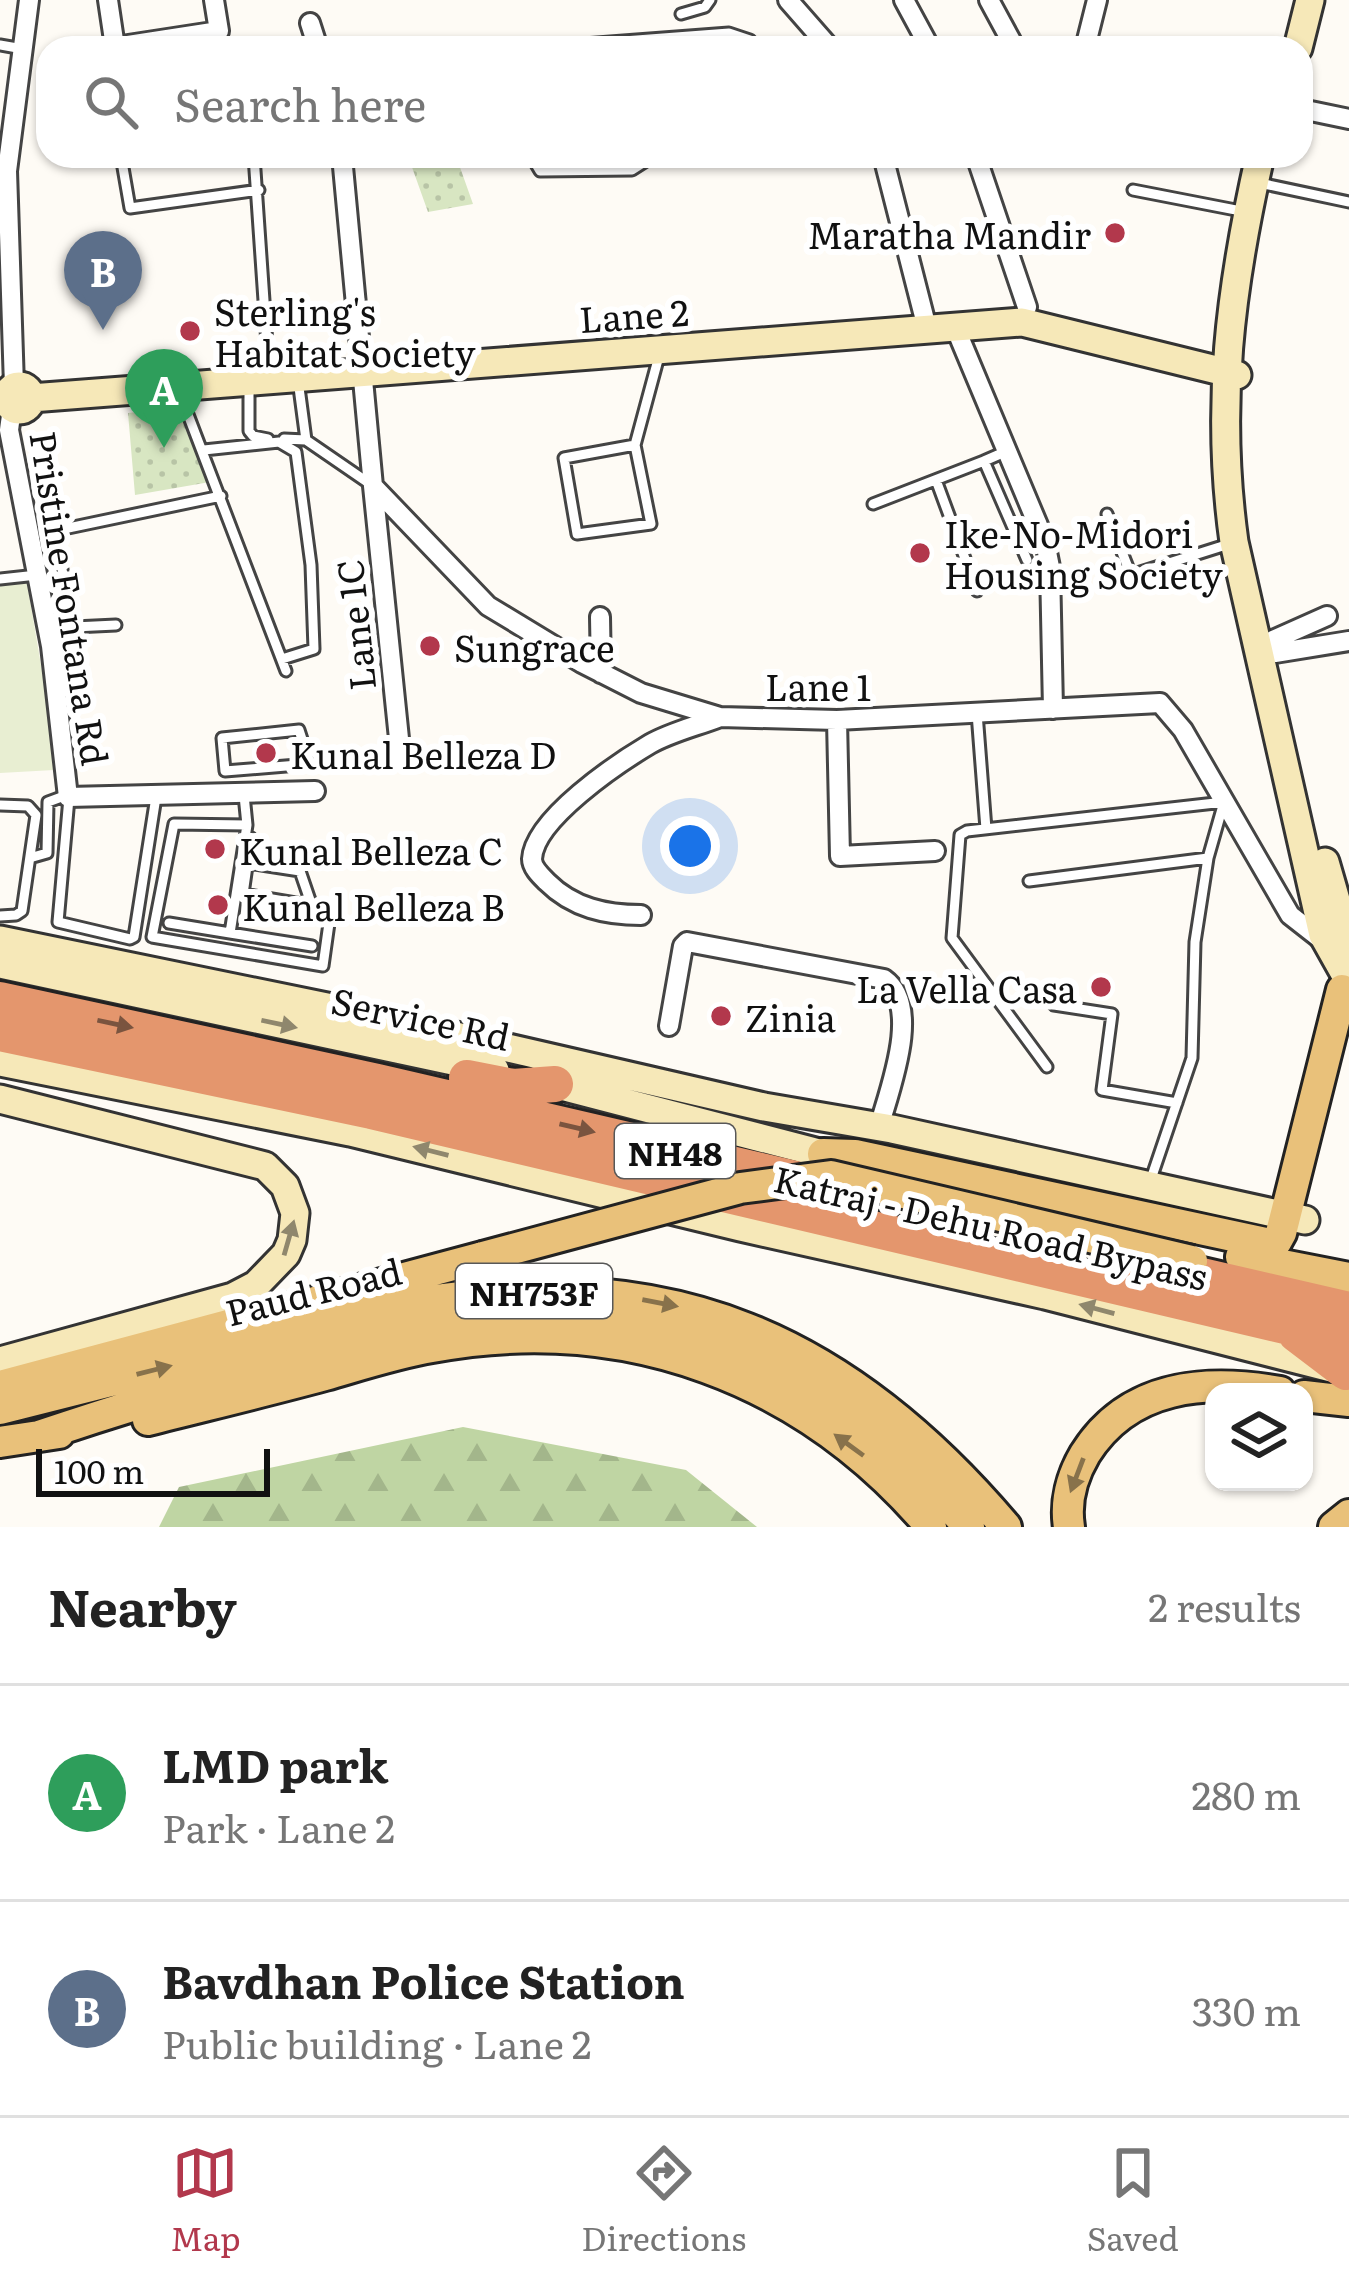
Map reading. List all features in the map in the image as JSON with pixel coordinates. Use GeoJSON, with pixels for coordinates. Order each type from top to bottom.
{"type":"FeatureCollection","features":[{"type":"Feature","properties":{"kind":"highway","name":"Katraj - Dehu Road Bypass"},"geometry":{"type":"LineString","coordinates":[[0,1000],[1347,1290]]}},
{"type":"Feature","properties":{"kind":"highway","name":"Katraj - Dehu Road Bypass"},"geometry":{"type":"LineString","coordinates":[[0,1033],[394,1117],[1283,1324],[1348,1371]]}},
{"type":"Feature","properties":{"kind":"highway"},"geometry":{"type":"LineString","coordinates":[[322,1070],[374,1061],[513,1087],[554,1084]]}},
{"type":"Feature","properties":{"kind":"highway"},"geometry":{"type":"LineString","coordinates":[[1192,1261],[1347,1290]]}},
{"type":"Feature","properties":{"kind":"main road"},"geometry":{"type":"LineString","coordinates":[[1347,985],[1295,1218],[1304,1249],[1347,1290]]}},
{"type":"Feature","properties":{"kind":"main road"},"geometry":{"type":"LineString","coordinates":[[823,1154],[855,1155],[1255,1242],[1276,1242],[1295,1218],[1349,1026]]}},
{"type":"Feature","properties":{"kind":"main road"},"geometry":{"type":"LineString","coordinates":[[823,1154],[869,1173],[1347,1290]]}},
{"type":"Feature","properties":{"kind":"main road"},"geometry":{"type":"LineString","coordinates":[[0,1386],[740,1188],[831,1176],[1192,1261]]}},
{"type":"Feature","properties":{"kind":"main road","name":"Paud Road"},"geometry":{"type":"LineString","coordinates":[[0,1409],[423,1302],[493,1291],[602,1293],[670,1304],[795,1348],[846,1378],[915,1431],[1006,1527]]}},
{"type":"Feature","properties":{"kind":"main road"},"geometry":{"type":"LineString","coordinates":[[39,1436],[250,1370],[425,1327],[494,1316],[549,1314],[662,1328],[720,1346],[832,1402],[882,1438],[969,1527]]}},
{"type":"Feature","properties":{"kind":"main road","name":"NH753F"},"geometry":{"type":"LineString","coordinates":[[0,1442],[142,1421],[430,1347],[535,1336],[600,1340],[655,1351],[768,1393],[866,1457],[931,1527]]}},
{"type":"Feature","properties":{"kind":"main road"},"geometry":{"type":"LineString","coordinates":[[1313,1394],[1348,1371]]}},
{"type":"Feature","properties":{"kind":"main road"},"geometry":{"type":"LineString","coordinates":[[1069,1527],[1071,1488],[1099,1432],[1124,1411],[1157,1395],[1205,1385]]}},
{"type":"Feature","properties":{"kind":"main road"},"geometry":{"type":"LineString","coordinates":[[1334,1527],[1349,1515]]}},
{"type":"Feature","properties":{"kind":"street","name":"Pristine Fontana Rd"},"geometry":{"type":"LineString","coordinates":[[29,0],[4,170],[13,394],[10,433],[51,646],[68,797]]}},
{"type":"Feature","properties":{"kind":"street"},"geometry":{"type":"LineString","coordinates":[[108,0],[113,36]]}},
{"type":"Feature","properties":{"kind":"street"},"geometry":{"type":"LineString","coordinates":[[186,36],[219,31],[214,0]]}},
{"type":"Feature","properties":{"kind":"street"},"geometry":{"type":"LineString","coordinates":[[788,0],[820,36]]}},
{"type":"Feature","properties":{"kind":"street"},"geometry":{"type":"LineString","coordinates":[[904,0],[924,36]]}},
{"type":"Feature","properties":{"kind":"street"},"geometry":{"type":"LineString","coordinates":[[989,0],[1009,36]]}},
{"type":"Feature","properties":{"kind":"street"},"geometry":{"type":"LineString","coordinates":[[1088,36],[1097,0]]}},
{"type":"Feature","properties":{"kind":"street"},"geometry":{"type":"LineString","coordinates":[[1287,36],[1295,0]]}},
{"type":"Feature","properties":{"kind":"street"},"geometry":{"type":"LineString","coordinates":[[1301,36],[1310,0]]}},
{"type":"Feature","properties":{"kind":"street"},"geometry":{"type":"LineString","coordinates":[[310,22],[314,36]]}},
{"type":"Feature","properties":{"kind":"street"},"geometry":{"type":"LineString","coordinates":[[1313,112],[1349,119]]}},
{"type":"Feature","properties":{"kind":"street"},"geometry":{"type":"LineString","coordinates":[[343,168],[373,486]]}},
{"type":"Feature","properties":{"kind":"street"},"geometry":{"type":"LineString","coordinates":[[887,168],[941,328],[1006,452],[1048,554],[1053,709]]}},
{"type":"Feature","properties":{"kind":"street"},"geometry":{"type":"LineString","coordinates":[[980,168],[1027,307]]}},
{"type":"Feature","properties":{"kind":"street"},"geometry":{"type":"LineString","coordinates":[[1262,170],[1247,212],[1230,374],[1226,481],[1234,542],[1347,985]]}},
{"type":"Feature","properties":{"kind":"street"},"geometry":{"type":"LineString","coordinates":[[1262,170],[1230,374],[1250,547],[1331,890],[1338,944]]}},
{"type":"Feature","properties":{"kind":"street","name":"Lane 2"},"geometry":{"type":"LineString","coordinates":[[13,394],[177,386],[1022,322],[1230,374]]}},
{"type":"Feature","properties":{"kind":"street","name":"Lane 1"},"geometry":{"type":"LineString","coordinates":[[373,486],[488,606],[641,693],[720,717],[837,720],[1160,703],[1183,730],[1290,915],[1338,944]]}},
{"type":"Feature","properties":{"kind":"street","name":"Lane 1C"},"geometry":{"type":"LineString","coordinates":[[373,486],[401,758]]}},
{"type":"Feature","properties":{"kind":"street"},"geometry":{"type":"LineString","coordinates":[[1274,646],[1327,616]]}},
{"type":"Feature","properties":{"kind":"street"},"geometry":{"type":"LineString","coordinates":[[600,617],[601,673]]}},
{"type":"Feature","properties":{"kind":"street"},"geometry":{"type":"LineString","coordinates":[[1274,646],[1349,640]]}},
{"type":"Feature","properties":{"kind":"street"},"geometry":{"type":"LineString","coordinates":[[641,915],[607,915],[573,901],[550,886],[534,867],[533,855],[555,816],[575,795],[652,743],[720,717]]}},
{"type":"Feature","properties":{"kind":"street"},"geometry":{"type":"LineString","coordinates":[[837,720],[840,856],[935,851]]}},
{"type":"Feature","properties":{"kind":"street"},"geometry":{"type":"LineString","coordinates":[[68,797],[308,791]]}},
{"type":"Feature","properties":{"kind":"street"},"geometry":{"type":"LineString","coordinates":[[0,940],[356,1012],[784,1111],[879,1127],[1295,1218]]}},
{"type":"Feature","properties":{"kind":"street"},"geometry":{"type":"LineString","coordinates":[[669,1026],[683,946],[690,941],[884,979],[895,986],[904,1014],[879,1127]]}},
{"type":"Feature","properties":{"kind":"street","name":"Service Rd"},"geometry":{"type":"LineString","coordinates":[[0,964],[554,1084],[823,1154]]}},
{"type":"Feature","properties":{"kind":"street"},"geometry":{"type":"LineString","coordinates":[[0,1062],[350,1132],[1348,1371]]}},
{"type":"Feature","properties":{"kind":"street"},"geometry":{"type":"LineString","coordinates":[[0,1100],[265,1166],[285,1186],[295,1213],[292,1240],[277,1268],[233,1297],[0,1361]]}},
{"type":"Feature","properties":{"kind":"lane"},"geometry":{"type":"LineString","coordinates":[[681,14],[705,7],[710,0]]}},
{"type":"Feature","properties":{"kind":"lane"},"geometry":{"type":"LineString","coordinates":[[689,36],[738,36]]}},
{"type":"Feature","properties":{"kind":"lane"},"geometry":{"type":"LineString","coordinates":[[0,45],[23,49]]}},
{"type":"Feature","properties":{"kind":"lane"},"geometry":{"type":"LineString","coordinates":[[123,168],[130,208],[260,190]]}},
{"type":"Feature","properties":{"kind":"lane"},"geometry":{"type":"LineString","coordinates":[[256,168],[272,378],[306,440],[373,486]]}},
{"type":"Feature","properties":{"kind":"lane"},"geometry":{"type":"LineString","coordinates":[[538,168],[540,172],[635,168]]}},
{"type":"Feature","properties":{"kind":"lane"},"geometry":{"type":"LineString","coordinates":[[1262,170],[1349,202]]}},
{"type":"Feature","properties":{"kind":"lane"},"geometry":{"type":"LineString","coordinates":[[1133,190],[1247,212]]}},
{"type":"Feature","properties":{"kind":"lane"},"geometry":{"type":"LineString","coordinates":[[635,445],[564,458],[578,534],[651,524],[635,445],[659,349]]}},
{"type":"Feature","properties":{"kind":"lane"},"geometry":{"type":"LineString","coordinates":[[272,378],[248,431],[253,436],[306,440]]}},
{"type":"Feature","properties":{"kind":"lane"},"geometry":{"type":"LineString","coordinates":[[177,386],[284,665],[314,649],[310,565],[296,452],[279,442],[204,450]]}},
{"type":"Feature","properties":{"kind":"lane"},"geometry":{"type":"LineString","coordinates":[[873,505],[1006,452]]}},
{"type":"Feature","properties":{"kind":"lane"},"geometry":{"type":"LineString","coordinates":[[984,461],[1027,560]]}},
{"type":"Feature","properties":{"kind":"lane"},"geometry":{"type":"LineString","coordinates":[[936,480],[977,591]]}},
{"type":"Feature","properties":{"kind":"lane"},"geometry":{"type":"LineString","coordinates":[[116,625],[74,627],[54,531],[221,496]]}},
{"type":"Feature","properties":{"kind":"lane"},"geometry":{"type":"LineString","coordinates":[[1107,514],[1131,575],[1234,542]]}},
{"type":"Feature","properties":{"kind":"lane"},"geometry":{"type":"LineString","coordinates":[[0,579],[37,575]]}},
{"type":"Feature","properties":{"kind":"lane"},"geometry":{"type":"LineString","coordinates":[[977,713],[986,830]]}},
{"type":"Feature","properties":{"kind":"lane"},"geometry":{"type":"LineString","coordinates":[[298,730],[310,764],[298,765],[225,771],[222,738],[298,730]]}},
{"type":"Feature","properties":{"kind":"lane"},"geometry":{"type":"LineString","coordinates":[[298,765],[308,791]]}},
{"type":"Feature","properties":{"kind":"lane"},"geometry":{"type":"LineString","coordinates":[[230,933],[247,825],[244,794]]}},
{"type":"Feature","properties":{"kind":"lane"},"geometry":{"type":"LineString","coordinates":[[33,857],[47,853],[48,802],[68,797],[58,922],[130,939],[156,796]]}},
{"type":"Feature","properties":{"kind":"lane"},"geometry":{"type":"LineString","coordinates":[[1047,1067],[952,938],[958,839],[964,832],[1224,802],[1208,858],[1195,942],[1192,1058],[1152,1176]]}},
{"type":"Feature","properties":{"kind":"lane"},"geometry":{"type":"LineString","coordinates":[[0,805],[34,809],[33,857],[22,911],[0,916]]}},
{"type":"Feature","properties":{"kind":"lane"},"geometry":{"type":"LineString","coordinates":[[247,825],[174,824],[152,937],[323,966],[331,909],[243,894],[251,838]]}},
{"type":"Feature","properties":{"kind":"lane"},"geometry":{"type":"LineString","coordinates":[[158,938],[178,832]]}},
{"type":"Feature","properties":{"kind":"lane"},"geometry":{"type":"LineString","coordinates":[[1029,881],[1208,858]]}},
{"type":"Feature","properties":{"kind":"lane"},"geometry":{"type":"LineString","coordinates":[[248,863],[300,871],[312,906]]}},
{"type":"Feature","properties":{"kind":"lane"},"geometry":{"type":"LineString","coordinates":[[169,923],[312,946]]}},
{"type":"Feature","properties":{"kind":"lane"},"geometry":{"type":"LineString","coordinates":[[1054,1005],[1112,1015],[1102,1090],[1177,1102]]}},
{"type":"Feature","properties":{"kind":"green space"},"geometry":{"type":"Polygon","coordinates":[[[412,168],[460,168],[473,204],[428,212],[412,168]]]}},
{"type":"Feature","properties":{"kind":"green space"},"geometry":{"type":"Polygon","coordinates":[[[180,407],[210,482],[135,495],[128,413],[180,407]]]}},
{"type":"Feature","properties":{"kind":"green space"},"geometry":{"type":"Polygon","coordinates":[[[25,570],[54,770],[0,773],[0,572],[25,570]]]}},
{"type":"Feature","properties":{"kind":"green space"},"geometry":{"type":"Polygon","coordinates":[[[463,1427],[686,1470],[757,1527],[159,1527],[179,1487],[463,1427]]]}},
{"type":"Feature","properties":{"kind":"place","name":"Maratha Mandir"},"geometry":{"type":"Point","coordinates":[1115,233]}},
{"type":"Feature","properties":{"kind":"place","name":"Bavdhan Police Station"},"geometry":{"type":"Point","coordinates":[103,330]}},
{"type":"Feature","properties":{"kind":"place","name":"Sterling's Habitat Society"},"geometry":{"type":"Point","coordinates":[190,331]}},
{"type":"Feature","properties":{"kind":"place","name":"LMD park"},"geometry":{"type":"Point","coordinates":[164,448]}},
{"type":"Feature","properties":{"kind":"place","name":"Ike-No-Midori Housing Society"},"geometry":{"type":"Point","coordinates":[920,553]}},
{"type":"Feature","properties":{"kind":"place","name":"Sungrace"},"geometry":{"type":"Point","coordinates":[430,646]}},
{"type":"Feature","properties":{"kind":"place","name":"Kunal Belleza D"},"geometry":{"type":"Point","coordinates":[266,753]}},
{"type":"Feature","properties":{"kind":"place","name":"Kunal Belleza C"},"geometry":{"type":"Point","coordinates":[215,849]}},
{"type":"Feature","properties":{"kind":"place","name":"Kunal Belleza B"},"geometry":{"type":"Point","coordinates":[218,905]}},
{"type":"Feature","properties":{"kind":"place","name":"La Vella Casa"},"geometry":{"type":"Point","coordinates":[1101,987]}},
{"type":"Feature","properties":{"kind":"place","name":"Zinia"},"geometry":{"type":"Point","coordinates":[721,1016]}}]}
